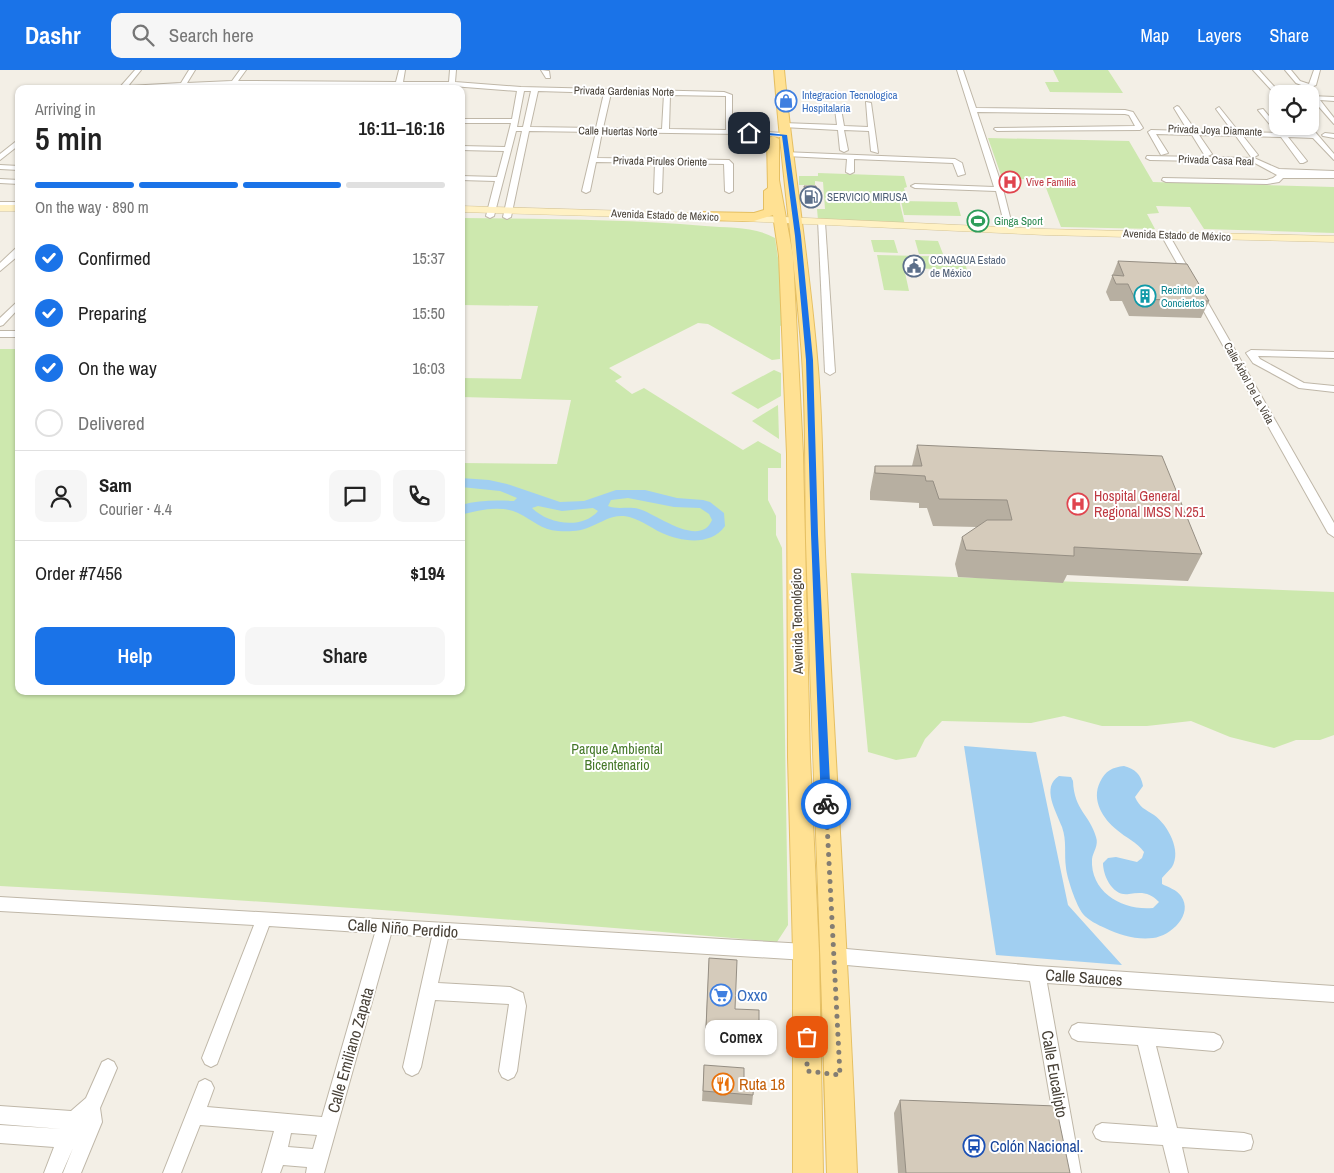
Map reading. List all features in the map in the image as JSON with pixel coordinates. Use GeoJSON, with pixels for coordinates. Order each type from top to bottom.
{"type":"FeatureCollection","features":[{"type":"Feature","properties":{"kind":"main road","name":"Avenida Tecnológico"},"geometry":{"type":"LineString","coordinates":[[771,70],[780,131],[808,225],[817,602],[835,956],[842,1173]]}},
{"type":"Feature","properties":{"kind":"main road","name":"Avenida Tecnológico"},"geometry":{"type":"LineString","coordinates":[[779,70],[780,131],[773,180],[786,256],[795,463],[799,757],[806,952],[808,1173]]}},
{"type":"Feature","properties":{"kind":"main road"},"geometry":{"type":"LineString","coordinates":[[701,219],[754,217],[767,214],[770,211],[773,180]]}},
{"type":"Feature","properties":{"kind":"main road"},"geometry":{"type":"LineString","coordinates":[[0,210],[15,210]]}},
{"type":"Feature","properties":{"kind":"main road","name":"Avenida Estado de México"},"geometry":{"type":"LineString","coordinates":[[465,210],[491,213]]}},
{"type":"Feature","properties":{"kind":"main road","name":"Avenida Estado de México"},"geometry":{"type":"LineString","coordinates":[[465,216],[508,213],[781,222],[808,225],[868,224],[1334,238]]}},
{"type":"Feature","properties":{"kind":"main road"},"geometry":{"type":"LineString","coordinates":[[701,219],[772,231],[778,237],[786,256]]}},
{"type":"Feature","properties":{"kind":"main road"},"geometry":{"type":"LineString","coordinates":[[799,757],[825,758]]}},
{"type":"Feature","properties":{"kind":"main road"},"geometry":{"type":"LineString","coordinates":[[807,1071],[840,1075]]}},
{"type":"Feature","properties":{"kind":"street"},"geometry":{"type":"LineString","coordinates":[[126,85],[138,70]]}},
{"type":"Feature","properties":{"kind":"street"},"geometry":{"type":"LineString","coordinates":[[184,85],[192,70]]}},
{"type":"Feature","properties":{"kind":"street"},"geometry":{"type":"LineString","coordinates":[[235,83],[243,70]]}},
{"type":"Feature","properties":{"kind":"street"},"geometry":{"type":"LineString","coordinates":[[399,85],[402,70]]}},
{"type":"Feature","properties":{"kind":"street"},"geometry":{"type":"LineString","coordinates":[[452,84],[453,70]]}},
{"type":"Feature","properties":{"kind":"street"},"geometry":{"type":"LineString","coordinates":[[544,70],[547,72],[548,77]]}},
{"type":"Feature","properties":{"kind":"street"},"geometry":{"type":"LineString","coordinates":[[960,70],[999,189],[1015,229]]}},
{"type":"Feature","properties":{"kind":"street"},"geometry":{"type":"LineString","coordinates":[[1256,70],[1270,85]]}},
{"type":"Feature","properties":{"kind":"street"},"geometry":{"type":"LineString","coordinates":[[1288,70],[1298,82],[1309,86],[1313,85],[1316,70]]}},
{"type":"Feature","properties":{"kind":"street","name":"Privada Gardenias Norte"},"geometry":{"type":"LineString","coordinates":[[301,85],[347,80],[354,85]]}},
{"type":"Feature","properties":{"kind":"street","name":"Privada Gardenias Norte"},"geometry":{"type":"LineString","coordinates":[[218,85],[235,83],[273,85]]}},
{"type":"Feature","properties":{"kind":"street","name":"Privada Gardenias Norte"},"geometry":{"type":"LineString","coordinates":[[426,85],[456,85]]}},
{"type":"Feature","properties":{"kind":"street","name":"Privada Gardenias Norte"},"geometry":{"type":"LineString","coordinates":[[465,86],[726,94],[729,95],[727,133]]}},
{"type":"Feature","properties":{"kind":"street"},"geometry":{"type":"LineString","coordinates":[[491,213],[513,129],[521,89]]}},
{"type":"Feature","properties":{"kind":"street"},"geometry":{"type":"LineString","coordinates":[[508,213],[535,89]]}},
{"type":"Feature","properties":{"kind":"street"},"geometry":{"type":"LineString","coordinates":[[586,191],[608,91]]}},
{"type":"Feature","properties":{"kind":"street"},"geometry":{"type":"LineString","coordinates":[[665,132],[667,92]]}},
{"type":"Feature","properties":{"kind":"street"},"geometry":{"type":"LineString","coordinates":[[1319,97],[1334,98]]}},
{"type":"Feature","properties":{"kind":"street"},"geometry":{"type":"LineString","coordinates":[[1319,101],[1333,119]]}},
{"type":"Feature","properties":{"kind":"street"},"geometry":{"type":"LineString","coordinates":[[868,103],[875,151]]}},
{"type":"Feature","properties":{"kind":"street"},"geometry":{"type":"LineString","coordinates":[[1134,107],[1164,153]]}},
{"type":"Feature","properties":{"kind":"street"},"geometry":{"type":"LineString","coordinates":[[1176,108],[1208,154]]}},
{"type":"Feature","properties":{"kind":"street"},"geometry":{"type":"LineString","coordinates":[[1219,108],[1254,155]]}},
{"type":"Feature","properties":{"kind":"street"},"geometry":{"type":"LineString","coordinates":[[838,109],[844,150]]}},
{"type":"Feature","properties":{"kind":"street"},"geometry":{"type":"LineString","coordinates":[[973,110],[1124,112],[1131,114],[1140,128],[997,129]]}},
{"type":"Feature","properties":{"kind":"street"},"geometry":{"type":"LineString","coordinates":[[1261,110],[1269,119]]}},
{"type":"Feature","properties":{"kind":"street"},"geometry":{"type":"LineString","coordinates":[[465,121],[514,121]]}},
{"type":"Feature","properties":{"kind":"street","name":"Calle Huertas Norte"},"geometry":{"type":"LineString","coordinates":[[513,129],[727,133],[841,127],[871,129]]}},
{"type":"Feature","properties":{"kind":"street","name":"Privada Joya Diamante"},"geometry":{"type":"LineString","coordinates":[[1150,130],[1269,133]]}},
{"type":"Feature","properties":{"kind":"street"},"geometry":{"type":"LineString","coordinates":[[1284,135],[1303,161]]}},
{"type":"Feature","properties":{"kind":"street"},"geometry":{"type":"LineString","coordinates":[[1314,135],[1334,158]]}},
{"type":"Feature","properties":{"kind":"street"},"geometry":{"type":"LineString","coordinates":[[1325,136],[1334,136]]}},
{"type":"Feature","properties":{"kind":"street"},"geometry":{"type":"LineString","coordinates":[[0,158],[15,144]]}},
{"type":"Feature","properties":{"kind":"street"},"geometry":{"type":"LineString","coordinates":[[465,148],[507,149]]}},
{"type":"Feature","properties":{"kind":"street"},"geometry":{"type":"LineString","coordinates":[[786,154],[903,162],[955,161],[958,163],[961,174]]}},
{"type":"Feature","properties":{"kind":"street"},"geometry":{"type":"LineString","coordinates":[[850,157],[850,172]]}},
{"type":"Feature","properties":{"kind":"street","name":"Privada Casa Real"},"geometry":{"type":"LineString","coordinates":[[1150,158],[1254,160],[1280,173],[1334,174]]}},
{"type":"Feature","properties":{"kind":"street","name":"Privada Pirules Oriente"},"geometry":{"type":"LineString","coordinates":[[593,160],[728,163],[730,164],[729,191]]}},
{"type":"Feature","properties":{"kind":"street"},"geometry":{"type":"LineString","coordinates":[[658,192],[659,162]]}},
{"type":"Feature","properties":{"kind":"street"},"geometry":{"type":"LineString","coordinates":[[0,167],[15,168]]}},
{"type":"Feature","properties":{"kind":"street","name":"Privada Casa Real"},"geometry":{"type":"LineString","coordinates":[[1166,180],[1267,182],[1276,180],[1280,173]]}},
{"type":"Feature","properties":{"kind":"street"},"geometry":{"type":"LineString","coordinates":[[465,178],[499,179]]}},
{"type":"Feature","properties":{"kind":"street"},"geometry":{"type":"LineString","coordinates":[[0,181],[15,182]]}},
{"type":"Feature","properties":{"kind":"street"},"geometry":{"type":"LineString","coordinates":[[915,186],[999,189]]}},
{"type":"Feature","properties":{"kind":"street"},"geometry":{"type":"LineString","coordinates":[[0,204],[15,204]]}},
{"type":"Feature","properties":{"kind":"street"},"geometry":{"type":"LineString","coordinates":[[808,225],[830,372]]}},
{"type":"Feature","properties":{"kind":"street","name":"Calle Árbol De La Vida"},"geometry":{"type":"LineString","coordinates":[[1164,234],[1334,534]]}},
{"type":"Feature","properties":{"kind":"street"},"geometry":{"type":"LineString","coordinates":[[0,276],[4,271],[2,267],[15,254]]}},
{"type":"Feature","properties":{"kind":"street"},"geometry":{"type":"LineString","coordinates":[[0,323],[15,308]]}},
{"type":"Feature","properties":{"kind":"street"},"geometry":{"type":"LineString","coordinates":[[1253,358],[1252,352],[1334,355]]}},
{"type":"Feature","properties":{"kind":"street"},"geometry":{"type":"LineString","coordinates":[[1235,358],[1253,358],[1302,386],[1334,389]]}},
{"type":"Feature","properties":{"kind":"street","name":"Calle Niño Perdido"},"geometry":{"type":"LineString","coordinates":[[0,904],[806,952]]}},
{"type":"Feature","properties":{"kind":"street"},"geometry":{"type":"LineString","coordinates":[[210,1058],[264,919]]}},
{"type":"Feature","properties":{"kind":"street","name":"Calle Emiliano Zapata"},"geometry":{"type":"LineString","coordinates":[[317,1166],[385,927]]}},
{"type":"Feature","properties":{"kind":"street"},"geometry":{"type":"LineString","coordinates":[[412,1067],[441,931]]}},
{"type":"Feature","properties":{"kind":"street","name":"Calle Sauces"},"geometry":{"type":"LineString","coordinates":[[835,956],[1038,974],[1334,994]]}},
{"type":"Feature","properties":{"kind":"street","name":"Calle Eucalipto"},"geometry":{"type":"LineString","coordinates":[[1038,974],[1072,1173]]}},
{"type":"Feature","properties":{"kind":"street"},"geometry":{"type":"LineString","coordinates":[[428,991],[510,995],[517,999],[518,1006],[508,1070]]}},
{"type":"Feature","properties":{"kind":"street"},"geometry":{"type":"LineString","coordinates":[[1078,1032],[1214,1042]]}},
{"type":"Feature","properties":{"kind":"street"},"geometry":{"type":"LineString","coordinates":[[1145,1037],[1179,1173]]}},
{"type":"Feature","properties":{"kind":"street"},"geometry":{"type":"LineString","coordinates":[[72,1173],[86,1140],[108,1068]]}},
{"type":"Feature","properties":{"kind":"street"},"geometry":{"type":"LineString","coordinates":[[172,1173],[205,1088]]}},
{"type":"Feature","properties":{"kind":"street"},"geometry":{"type":"LineString","coordinates":[[0,1115],[74,1120],[93,1113]]}},
{"type":"Feature","properties":{"kind":"street"},"geometry":{"type":"LineString","coordinates":[[195,1115],[328,1127]]}},
{"type":"Feature","properties":{"kind":"street"},"geometry":{"type":"LineString","coordinates":[[52,1173],[74,1120]]}},
{"type":"Feature","properties":{"kind":"street"},"geometry":{"type":"LineString","coordinates":[[271,1173],[285,1123]]}},
{"type":"Feature","properties":{"kind":"street"},"geometry":{"type":"LineString","coordinates":[[1102,1132],[1244,1142]]}},
{"type":"Feature","properties":{"kind":"street"},"geometry":{"type":"LineString","coordinates":[[0,1134],[86,1140]]}},
{"type":"Feature","properties":{"kind":"street"},"geometry":{"type":"LineString","coordinates":[[276,1155],[317,1166]]}},
{"type":"Feature","properties":{"kind":"green space"},"geometry":{"type":"Polygon","coordinates":[[[1053,70],[1108,70],[1123,93],[1050,92],[1045,82],[1059,82],[1053,70]]]}},
{"type":"Feature","properties":{"kind":"green space"},"geometry":{"type":"Polygon","coordinates":[[[988,138],[1129,141],[1153,182],[1334,187],[1334,233],[1204,229],[1190,207],[1156,206],[1159,213],[1147,214],[1155,229],[1061,227],[1043,180],[1002,178],[988,138]]]}},
{"type":"Feature","properties":{"kind":"green space"},"geometry":{"type":"Polygon","coordinates":[[[818,173],[904,176],[907,187],[904,188],[907,199],[899,200],[905,225],[818,220],[817,209],[825,209],[823,182],[815,181],[815,185],[799,185],[799,176],[818,176],[818,173]]]}},
{"type":"Feature","properties":{"kind":"green space"},"geometry":{"type":"Polygon","coordinates":[[[901,201],[957,202],[961,216],[904,215],[901,201]]]}},
{"type":"Feature","properties":{"kind":"green space","name":"Parque Ambiental Bicentenario"},"geometry":{"type":"Polygon","coordinates":[[[465,218],[644,222],[750,229],[775,238],[781,278],[783,325],[780,326],[780,359],[772,360],[708,324],[698,323],[609,368],[622,377],[615,381],[632,394],[644,388],[743,450],[758,441],[781,454],[781,468],[768,468],[768,500],[776,516],[776,535],[782,548],[788,925],[777,942],[195,897],[0,886],[0,349],[15,349],[15,695],[465,695],[465,463],[557,464],[571,400],[465,397],[465,378],[521,379],[538,306],[465,305],[465,218]]]}},
{"type":"Feature","properties":{"kind":"green space"},"geometry":{"type":"Polygon","coordinates":[[[871,240],[894,240],[898,253],[874,252],[871,240]]]}},
{"type":"Feature","properties":{"kind":"green space"},"geometry":{"type":"Polygon","coordinates":[[[915,240],[938,241],[943,254],[919,254],[915,240]]]}},
{"type":"Feature","properties":{"kind":"green space"},"geometry":{"type":"Polygon","coordinates":[[[877,255],[963,257],[967,270],[904,268],[909,291],[884,290],[877,255]]]}},
{"type":"Feature","properties":{"kind":"green space"},"geometry":{"type":"Polygon","coordinates":[[[774,370],[781,373],[781,396],[758,409],[731,393],[774,370]]]}},
{"type":"Feature","properties":{"kind":"green space"},"geometry":{"type":"Polygon","coordinates":[[[778,405],[779,439],[752,421],[778,405]]]}},
{"type":"Feature","properties":{"kind":"green space"},"geometry":{"type":"Polygon","coordinates":[[[851,573],[1334,592],[1334,735],[1320,740],[1296,740],[1274,748],[1230,737],[1191,721],[1147,726],[1102,726],[1064,716],[1031,723],[942,721],[925,739],[916,757],[896,760],[868,752],[851,573]]]}},
{"type":"Feature","properties":{"kind":"water"},"geometry":{"type":"Polygon","coordinates":[[[465,478],[489,480],[507,484],[560,502],[584,501],[616,490],[645,490],[677,498],[703,500],[710,502],[724,513],[725,526],[712,537],[687,540],[670,536],[624,516],[611,517],[588,528],[567,531],[542,527],[518,513],[504,509],[482,510],[465,514],[465,504],[488,501],[514,501],[517,498],[500,491],[465,487],[465,478]],[[628,498],[611,500],[608,506],[639,509],[677,527],[688,530],[698,531],[706,528],[712,520],[709,514],[700,508],[674,507],[628,498]],[[538,506],[532,508],[547,518],[565,523],[583,521],[598,511],[593,508],[562,511],[538,506]]]}},
{"type":"Feature","properties":{"kind":"water"},"geometry":{"type":"Polygon","coordinates":[[[964,746],[1036,752],[1068,905],[1122,965],[996,955],[964,746]]]}},
{"type":"Feature","properties":{"kind":"water"},"geometry":{"type":"Polygon","coordinates":[[[1124,766],[1134,770],[1141,778],[1143,786],[1135,797],[1137,801],[1143,808],[1159,819],[1172,839],[1175,861],[1162,878],[1162,884],[1177,892],[1184,903],[1185,910],[1179,923],[1167,933],[1153,938],[1134,938],[1116,933],[1096,924],[1080,910],[1068,878],[1064,832],[1050,793],[1051,786],[1059,776],[1071,777],[1076,799],[1090,823],[1097,840],[1092,859],[1093,871],[1097,881],[1103,890],[1120,903],[1142,908],[1153,908],[1159,902],[1149,895],[1141,893],[1123,894],[1114,889],[1107,879],[1103,868],[1103,863],[1108,858],[1116,857],[1137,862],[1142,858],[1144,852],[1138,845],[1112,826],[1103,815],[1098,802],[1098,789],[1104,775],[1116,767],[1124,766]]]}},
{"type":"Feature","properties":{"kind":"building","name":"SERVICIO MIRUSA"},"geometry":{"type":"Polygon","coordinates":[[[804,186],[816,186],[818,202],[806,202],[804,186]]]}},
{"type":"Feature","properties":{"kind":"building"},"geometry":{"type":"Polygon","coordinates":[[[1118,261],[1187,264],[1209,301],[1135,299],[1128,284],[1116,284],[1112,275],[1124,276],[1118,261]]]}},
{"type":"Feature","properties":{"kind":"building"},"geometry":{"type":"Polygon","coordinates":[[[917,445],[1162,456],[1202,554],[1074,547],[1074,556],[966,550],[962,537],[987,520],[1012,520],[1007,500],[939,499],[933,481],[926,481],[925,476],[875,473],[875,466],[922,466],[917,445]]]}},
{"type":"Feature","properties":{"kind":"building"},"geometry":{"type":"Polygon","coordinates":[[[709,958],[737,960],[735,1009],[759,1010],[759,1031],[706,1028],[709,958]]]}},
{"type":"Feature","properties":{"kind":"building"},"geometry":{"type":"Polygon","coordinates":[[[704,1065],[744,1068],[744,1080],[754,1081],[753,1095],[703,1091],[704,1065]]]}},
{"type":"Feature","properties":{"kind":"building","name":"Colón Nacional."},"geometry":{"type":"Polygon","coordinates":[[[900,1100],[1056,1106],[1070,1173],[906,1173],[900,1100]]]}},
{"type":"Feature","properties":{"kind":"way so far"},"geometry":{"type":"LineString","coordinates":[[807,1037],[807,1071],[840,1075],[826,804]]}},
{"type":"Feature","properties":{"kind":"place","name":"Integracion Tecnologica Hospitalaria"},"geometry":{"type":"Point","coordinates":[786,101]}},
{"type":"Feature","properties":{"kind":"place","name":"Vive Familia"},"geometry":{"type":"Point","coordinates":[1010,182]}},
{"type":"Feature","properties":{"kind":"place","name":"SERVICIO MIRUSA"},"geometry":{"type":"Point","coordinates":[811,197]}},
{"type":"Feature","properties":{"kind":"place","name":"Ginga Sport"},"geometry":{"type":"Point","coordinates":[978,221]}},
{"type":"Feature","properties":{"kind":"place","name":"CONAGUA Estado de México"},"geometry":{"type":"Point","coordinates":[914,266]}},
{"type":"Feature","properties":{"kind":"place","name":"Recinto de Conciertos"},"geometry":{"type":"Point","coordinates":[1145,296]}},
{"type":"Feature","properties":{"kind":"place","name":"Hospital General Regional IMSS N.251"},"geometry":{"type":"Point","coordinates":[1078,504]}},
{"type":"Feature","properties":{"kind":"place","name":"Oxxo"},"geometry":{"type":"Point","coordinates":[721,995]}},
{"type":"Feature","properties":{"kind":"place","name":"Comex"},"geometry":{"type":"Point","coordinates":[807,1037]}},
{"type":"Feature","properties":{"kind":"place","name":"Ruta 18"},"geometry":{"type":"Point","coordinates":[723,1084]}},
{"type":"Feature","properties":{"kind":"place","name":"Colón Nacional."},"geometry":{"type":"Point","coordinates":[974,1146]}},
{"type":"Feature","properties":{"kind":"route"},"geometry":{"type":"LineString","coordinates":[[749,133],[784,135],[798,236],[810,360],[814,534],[826,804]]}}]}
